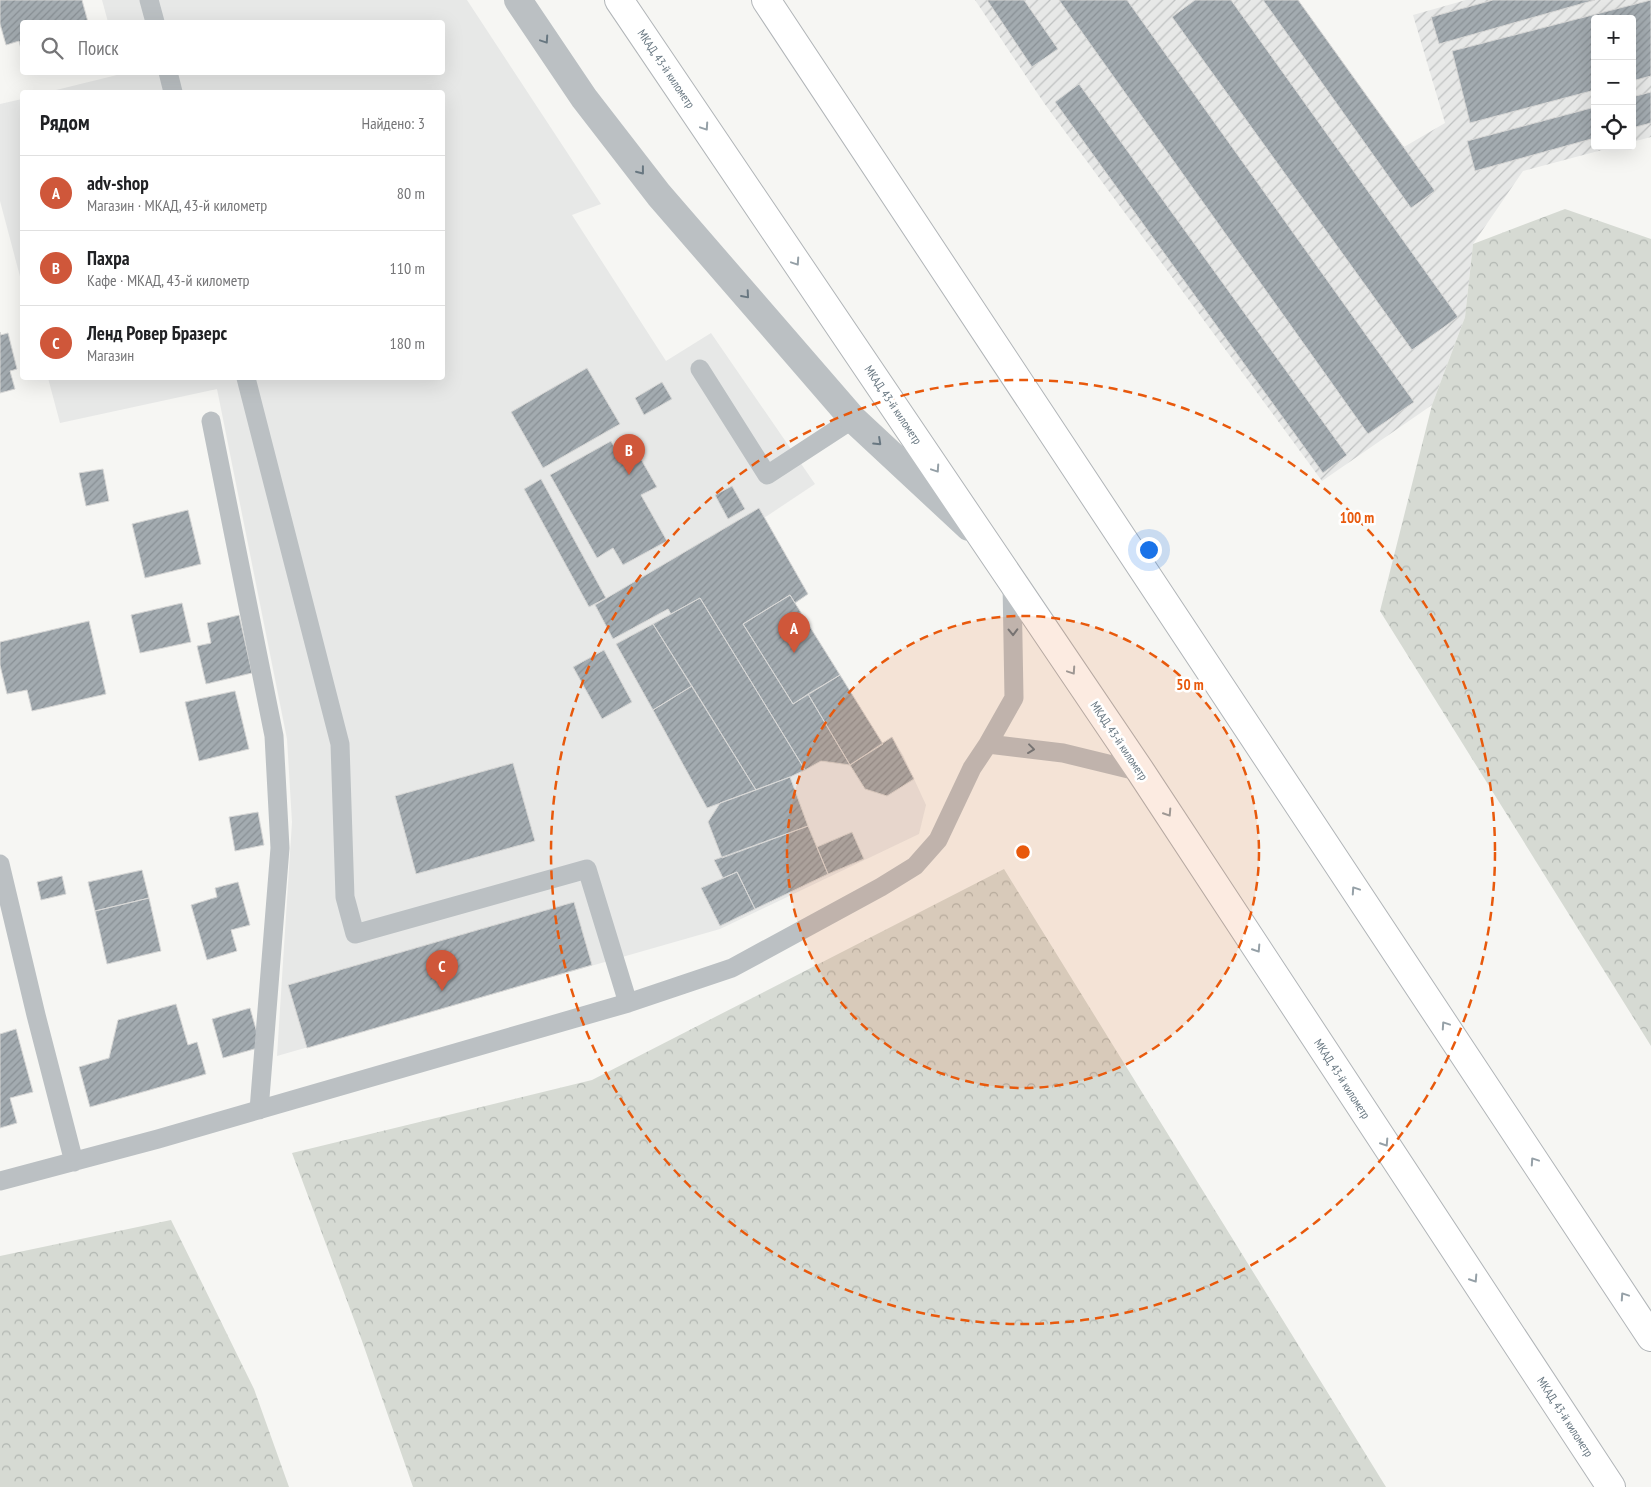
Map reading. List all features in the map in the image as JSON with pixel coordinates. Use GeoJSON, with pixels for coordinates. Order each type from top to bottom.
{"type":"FeatureCollection","features":[{"type":"Feature","properties":{"kind":"highway","name":"МКАД, 43-й километр"},"geometry":{"type":"LineString","coordinates":[[619,0],[1141,772],[1611,1487]]}},
{"type":"Feature","properties":{"kind":"highway"},"geometry":{"type":"LineString","coordinates":[[766,0],[1651,1337]]}},
{"type":"Feature","properties":{"kind":"street"},"geometry":{"type":"LineString","coordinates":[[518,0],[584,98],[659,195],[853,419],[986,543]]}},
{"type":"Feature","properties":{"kind":"lane"},"geometry":{"type":"LineString","coordinates":[[149,0],[154,20]]}},
{"type":"Feature","properties":{"kind":"lane"},"geometry":{"type":"LineString","coordinates":[[169,75],[172,90]]}},
{"type":"Feature","properties":{"kind":"lane"},"geometry":{"type":"LineString","coordinates":[[700,369],[766,476],[853,419]]}},
{"type":"Feature","properties":{"kind":"lane"},"geometry":{"type":"LineString","coordinates":[[247,380],[340,744],[345,897],[355,934],[587,869],[628,1002]]}},
{"type":"Feature","properties":{"kind":"lane"},"geometry":{"type":"LineString","coordinates":[[211,421],[274,736],[280,848],[259,1110]]}},
{"type":"Feature","properties":{"kind":"lane"},"geometry":{"type":"LineString","coordinates":[[0,1181],[259,1110],[628,1002],[732,968],[881,887],[915,866],[938,840],[972,768],[1014,698],[1012,583]]}},
{"type":"Feature","properties":{"kind":"lane"},"geometry":{"type":"LineString","coordinates":[[988,744],[1063,753],[1141,772]]}},
{"type":"Feature","properties":{"kind":"lane"},"geometry":{"type":"LineString","coordinates":[[0,864],[74,1162]]}},
{"type":"Feature","properties":{"kind":"shaded area"},"geometry":{"type":"Polygon","coordinates":[[[102,0],[467,0],[601,204],[572,215],[666,361],[711,333],[815,484],[764,518],[808,594],[795,603],[882,743],[892,737],[903,755],[926,805],[919,834],[720,929],[277,1056],[292,822],[287,739],[217,389],[60,423],[49,380],[445,380],[445,90],[56,90],[117,75],[445,75],[445,20],[107,20],[102,0]]]}},
{"type":"Feature","properties":{"kind":"shaded area"},"geometry":{"type":"Polygon","coordinates":[[[975,0],[1298,0],[1404,147],[1445,123],[1413,15],[1466,0],[1651,0],[1651,137],[1636,141],[1636,15],[1591,15],[1591,150],[1602,150],[1523,171],[1473,244],[1465,317],[1432,405],[1322,481],[1044,103],[975,0]]]}},
{"type":"Feature","properties":{"kind":"shaded area"},"geometry":{"type":"Polygon","coordinates":[[[20,99],[20,276],[0,201],[0,104],[20,99]]]}},
{"type":"Feature","properties":{"kind":"green space"},"geometry":{"type":"Polygon","coordinates":[[[1565,209],[1651,239],[1651,1046],[1380,611],[1432,405],[1465,317],[1473,244],[1565,209]]]}},
{"type":"Feature","properties":{"kind":"green space"},"geometry":{"type":"Polygon","coordinates":[[[1004,869],[1386,1487],[413,1487],[362,1341],[292,1153],[592,1080],[1004,869]]]}},
{"type":"Feature","properties":{"kind":"green space"},"geometry":{"type":"Polygon","coordinates":[[[171,1220],[254,1389],[289,1487],[0,1487],[0,1256],[171,1220]]]}},
{"type":"Feature","properties":{"kind":"building"},"geometry":{"type":"Polygon","coordinates":[[[0,0],[82,0],[87,20],[20,20],[20,45],[19,41],[6,45],[0,24],[0,0]]]}},
{"type":"Feature","properties":{"kind":"building"},"geometry":{"type":"Polygon","coordinates":[[[987,0],[1024,0],[1058,49],[1032,67],[987,0]]]}},
{"type":"Feature","properties":{"kind":"building"},"geometry":{"type":"Polygon","coordinates":[[[1059,0],[1127,0],[1414,402],[1368,434],[1059,0]]]}},
{"type":"Feature","properties":{"kind":"building"},"geometry":{"type":"Polygon","coordinates":[[[1195,0],[1231,0],[1458,317],[1412,350],[1172,17],[1195,0]]]}},
{"type":"Feature","properties":{"kind":"building"},"geometry":{"type":"Polygon","coordinates":[[[1263,0],[1298,0],[1435,191],[1411,208],[1263,0]]]}},
{"type":"Feature","properties":{"kind":"building"},"geometry":{"type":"Polygon","coordinates":[[[1493,0],[1595,0],[1439,44],[1431,17],[1493,0]]]}},
{"type":"Feature","properties":{"kind":"building"},"geometry":{"type":"Polygon","coordinates":[[[1651,0],[1651,76],[1636,80],[1636,15],[1592,15],[1651,0]]]}},
{"type":"Feature","properties":{"kind":"building"},"geometry":{"type":"Polygon","coordinates":[[[1591,15],[1591,91],[1470,123],[1452,51],[1591,15]]]}},
{"type":"Feature","properties":{"kind":"building"},"geometry":{"type":"Polygon","coordinates":[[[1079,84],[1347,455],[1323,473],[1055,102],[1079,84]]]}},
{"type":"Feature","properties":{"kind":"building"},"geometry":{"type":"Polygon","coordinates":[[[1651,92],[1651,123],[1636,127],[1636,105],[1636,96],[1651,92]]]}},
{"type":"Feature","properties":{"kind":"building"},"geometry":{"type":"Polygon","coordinates":[[[1591,108],[1591,139],[1475,171],[1467,141],[1591,108]]]}},
{"type":"Feature","properties":{"kind":"building"},"geometry":{"type":"Polygon","coordinates":[[[0,332],[1,335],[8,333],[17,369],[10,371],[15,389],[0,393],[0,332]]]}},
{"type":"Feature","properties":{"kind":"building"},"geometry":{"type":"Polygon","coordinates":[[[587,368],[620,424],[543,468],[511,412],[587,368]]]}},
{"type":"Feature","properties":{"kind":"building"},"geometry":{"type":"Polygon","coordinates":[[[662,382],[672,399],[644,415],[635,398],[662,382]]]}},
{"type":"Feature","properties":{"kind":"building"},"geometry":{"type":"Polygon","coordinates":[[[611,441],[619,456],[634,447],[657,487],[641,495],[667,541],[623,565],[613,548],[597,558],[550,475],[611,441]]]}},
{"type":"Feature","properties":{"kind":"building"},"geometry":{"type":"Polygon","coordinates":[[[103,469],[109,501],[86,506],[79,473],[103,469]]]}},
{"type":"Feature","properties":{"kind":"building"},"geometry":{"type":"Polygon","coordinates":[[[541,479],[606,598],[589,607],[524,489],[541,479]]]}},
{"type":"Feature","properties":{"kind":"building"},"geometry":{"type":"Polygon","coordinates":[[[732,486],[745,509],[728,519],[715,495],[732,486]]]}},
{"type":"Feature","properties":{"kind":"building"},"geometry":{"type":"Polygon","coordinates":[[[759,508],[808,594],[795,603],[790,595],[743,624],[793,704],[808,694],[850,765],[821,761],[805,770],[700,598],[671,614],[668,609],[613,639],[595,605],[759,508]]]}},
{"type":"Feature","properties":{"kind":"building"},"geometry":{"type":"Polygon","coordinates":[[[188,510],[201,564],[145,578],[132,524],[188,510]]]}},
{"type":"Feature","properties":{"kind":"building"},"geometry":{"type":"Polygon","coordinates":[[[790,595],[840,675],[793,704],[743,624],[790,595]]]}},
{"type":"Feature","properties":{"kind":"building"},"geometry":{"type":"Polygon","coordinates":[[[700,598],[805,770],[756,790],[653,624],[700,598]]]}},
{"type":"Feature","properties":{"kind":"building"},"geometry":{"type":"Polygon","coordinates":[[[182,603],[191,642],[140,653],[131,615],[182,603]]]}},
{"type":"Feature","properties":{"kind":"building"},"geometry":{"type":"Polygon","coordinates":[[[239,615],[252,673],[206,684],[197,646],[211,643],[207,623],[239,615]]]}},
{"type":"Feature","properties":{"kind":"building"},"geometry":{"type":"Polygon","coordinates":[[[89,621],[106,694],[32,711],[27,690],[7,694],[0,665],[0,642],[89,621]]]}},
{"type":"Feature","properties":{"kind":"building"},"geometry":{"type":"Polygon","coordinates":[[[653,624],[692,686],[653,710],[616,644],[653,624]]]}},
{"type":"Feature","properties":{"kind":"building"},"geometry":{"type":"Polygon","coordinates":[[[604,650],[632,702],[602,719],[573,667],[604,650]]]}},
{"type":"Feature","properties":{"kind":"building"},"geometry":{"type":"Polygon","coordinates":[[[840,675],[883,744],[850,765],[808,694],[840,675]]]}},
{"type":"Feature","properties":{"kind":"building"},"geometry":{"type":"Polygon","coordinates":[[[692,686],[756,790],[707,808],[653,710],[692,686]]]}},
{"type":"Feature","properties":{"kind":"building"},"geometry":{"type":"Polygon","coordinates":[[[235,691],[249,749],[199,761],[185,702],[235,691]]]}},
{"type":"Feature","properties":{"kind":"building"},"geometry":{"type":"Polygon","coordinates":[[[892,737],[914,779],[887,796],[865,789],[850,765],[892,737]]]}},
{"type":"Feature","properties":{"kind":"building"},"geometry":{"type":"Polygon","coordinates":[[[513,763],[535,841],[416,874],[395,796],[513,763]]]}},
{"type":"Feature","properties":{"kind":"building"},"geometry":{"type":"Polygon","coordinates":[[[790,777],[808,826],[722,858],[708,822],[720,803],[790,777]]]}},
{"type":"Feature","properties":{"kind":"building"},"geometry":{"type":"Polygon","coordinates":[[[258,812],[264,845],[235,851],[229,817],[258,812]]]}},
{"type":"Feature","properties":{"kind":"building"},"geometry":{"type":"Polygon","coordinates":[[[808,826],[828,874],[755,909],[737,872],[723,878],[714,860],[808,826]]]}},
{"type":"Feature","properties":{"kind":"building"},"geometry":{"type":"Polygon","coordinates":[[[852,832],[864,859],[828,874],[817,847],[852,832]]]}},
{"type":"Feature","properties":{"kind":"building"},"geometry":{"type":"Polygon","coordinates":[[[142,870],[149,898],[95,911],[88,882],[142,870]]]}},
{"type":"Feature","properties":{"kind":"building"},"geometry":{"type":"Polygon","coordinates":[[[737,872],[755,909],[720,926],[701,888],[737,872]]]}},
{"type":"Feature","properties":{"kind":"building"},"geometry":{"type":"Polygon","coordinates":[[[62,876],[66,894],[41,900],[37,882],[62,876]]]}},
{"type":"Feature","properties":{"kind":"building"},"geometry":{"type":"Polygon","coordinates":[[[238,882],[250,925],[231,930],[237,951],[207,960],[191,905],[217,897],[215,888],[238,882]]]}},
{"type":"Feature","properties":{"kind":"building"},"geometry":{"type":"Polygon","coordinates":[[[149,898],[161,951],[107,964],[95,911],[149,898]]]}},
{"type":"Feature","properties":{"kind":"building"},"geometry":{"type":"Polygon","coordinates":[[[574,902],[592,965],[307,1048],[288,985],[574,902]]]}},
{"type":"Feature","properties":{"kind":"building"},"geometry":{"type":"Polygon","coordinates":[[[176,1004],[188,1045],[197,1042],[206,1074],[90,1107],[79,1067],[109,1058],[118,1020],[176,1004]]]}},
{"type":"Feature","properties":{"kind":"building"},"geometry":{"type":"Polygon","coordinates":[[[250,1008],[261,1047],[223,1058],[212,1019],[250,1008]]]}},
{"type":"Feature","properties":{"kind":"building"},"geometry":{"type":"Polygon","coordinates":[[[16,1029],[33,1092],[10,1098],[17,1123],[0,1128],[0,1034],[16,1029]]]}},
{"type":"Feature","properties":{"kind":"place","name":"Пахра"},"geometry":{"type":"Point","coordinates":[629,475]}},
{"type":"Feature","properties":{"kind":"place","name":"adv-shop"},"geometry":{"type":"Point","coordinates":[794,653]}},
{"type":"Feature","properties":{"kind":"place","name":"Ленд Ровер Бразерс"},"geometry":{"type":"Point","coordinates":[442,991]}}]}
